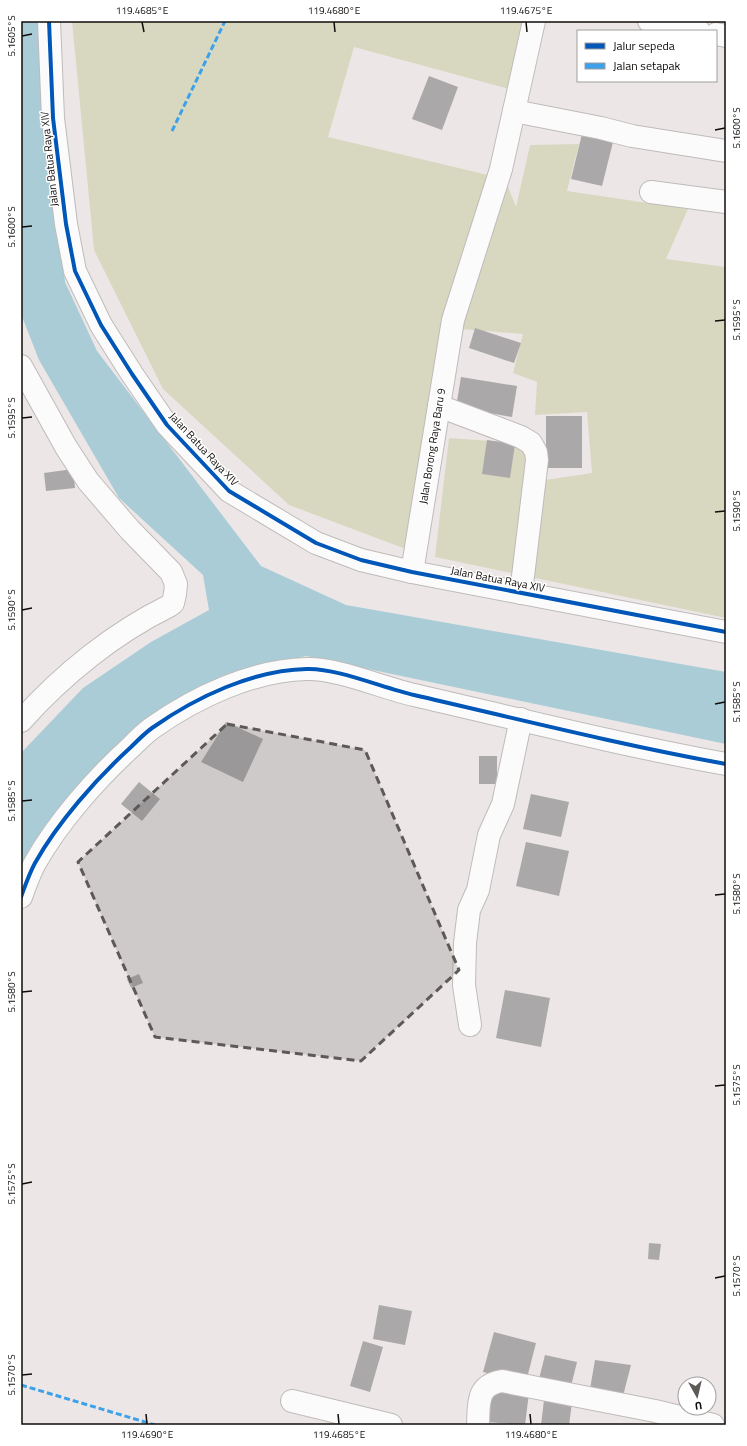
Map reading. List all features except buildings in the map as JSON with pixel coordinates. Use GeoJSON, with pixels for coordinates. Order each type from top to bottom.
{"type":"FeatureCollection","features":[{"type":"Feature","properties":{"kind":"street","name":"Jalan Batua Raya XIV"},"geometry":{"type":"LineString","coordinates":[[49,21],[53,118],[66,224],[75,271],[101,325],[167,425],[229,491],[316,543],[361,560],[412,572],[726,632]]}},
{"type":"Feature","properties":{"kind":"street","name":"Jalan Borong Raya Baru 9"},"geometry":{"type":"LineString","coordinates":[[412,572],[453,320],[501,169],[534,21]]}},
{"type":"Feature","properties":{"kind":"street"},"geometry":{"type":"LineString","coordinates":[[649,21],[694,30]]}},
{"type":"Feature","properties":{"kind":"street"},"geometry":{"type":"LineString","coordinates":[[514,110],[632,136],[726,151]]}},
{"type":"Feature","properties":{"kind":"street"},"geometry":{"type":"LineString","coordinates":[[651,192],[726,202]]}},
{"type":"Feature","properties":{"kind":"street"},"geometry":{"type":"LineString","coordinates":[[21,366],[66,447],[88,481],[130,530],[171,572],[176,584],[173,603],[113,639],[42,698],[21,721]]}},
{"type":"Feature","properties":{"kind":"street"},"geometry":{"type":"LineString","coordinates":[[439,406],[521,437],[531,443],[536,452],[536,481],[521,593]]}},
{"type":"Feature","properties":{"kind":"street"},"geometry":{"type":"LineString","coordinates":[[21,898],[34,864],[60,826],[92,786],[120,756],[151,728],[196,702],[236,682],[288,670],[310,669],[521,720],[676,755],[726,764]]}},
{"type":"Feature","properties":{"kind":"street"},"geometry":{"type":"LineString","coordinates":[[470,1024],[464,986],[464,942],[469,910],[478,890],[489,835],[503,804],[521,720]]}},
{"type":"Feature","properties":{"kind":"street"},"geometry":{"type":"LineString","coordinates":[[478,1425],[480,1397],[485,1388],[492,1383],[502,1381],[655,1411],[713,1425]]}},
{"type":"Feature","properties":{"kind":"street"},"geometry":{"type":"LineString","coordinates":[[292,1401],[391,1425]]}},
{"type":"Feature","properties":{"kind":"highlighted area"},"geometry":{"type":"Polygon","coordinates":[[[227,724],[365,750],[459,970],[361,1061],[155,1037],[78,862],[227,724]]]}},
{"type":"Feature","properties":{"kind":"green space"},"geometry":{"type":"Polygon","coordinates":[[[72,21],[541,21],[528,94],[354,47],[328,137],[505,179],[516,207],[530,145],[579,144],[567,191],[688,209],[666,259],[726,267],[726,618],[435,557],[449,438],[534,444],[532,482],[592,473],[587,412],[535,415],[537,382],[513,373],[523,334],[461,329],[411,551],[289,505],[163,389],[94,250],[72,21]]]}},
{"type":"Feature","properties":{"kind":"water"},"geometry":{"type":"Polygon","coordinates":[[[21,21],[42,21],[41,65],[65,282],[97,351],[261,566],[346,605],[726,672],[726,744],[306,656],[222,680],[152,719],[21,871],[21,753],[83,688],[151,642],[209,610],[203,575],[119,498],[39,360],[21,314],[21,21]]]}},
{"type":"Feature","properties":{"kind":"marked path"},"geometry":{"type":"LineString","coordinates":[[172,131],[225,21]]}},
{"type":"Feature","properties":{"kind":"marked path"},"geometry":{"type":"LineString","coordinates":[[21,1385],[155,1425]]}},
{"type":"Feature","properties":{"kind":"cycle path"},"geometry":{"type":"LineString","coordinates":[[49,21],[53,118],[66,224],[75,271],[101,325],[167,425],[229,491],[316,543],[361,560],[412,572],[726,632]]}},
{"type":"Feature","properties":{"kind":"cycle path"},"geometry":{"type":"LineString","coordinates":[[21,897],[35,863],[66,817],[104,773],[144,734],[169,717],[206,696],[226,687],[266,674],[307,669],[332,672],[414,695],[648,749],[726,764]]}}]}
